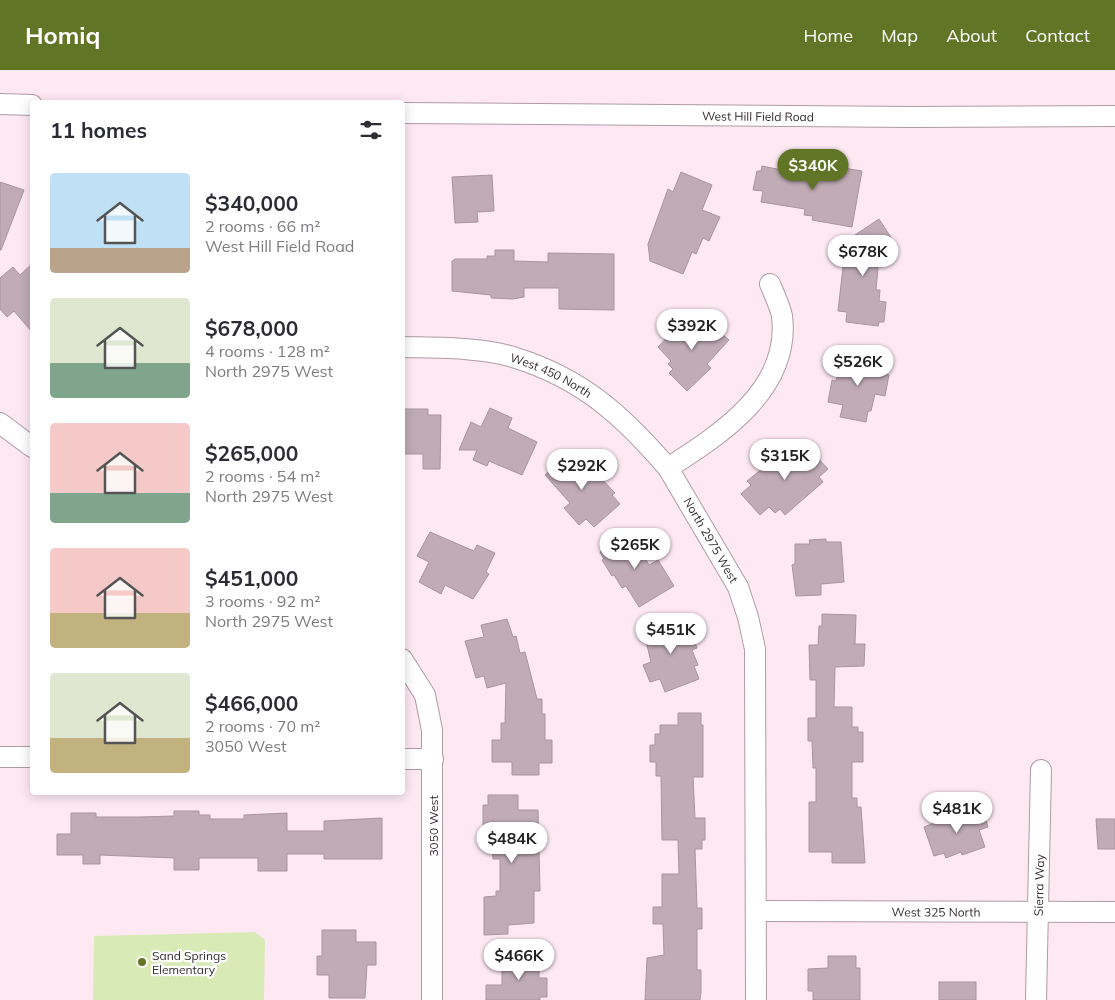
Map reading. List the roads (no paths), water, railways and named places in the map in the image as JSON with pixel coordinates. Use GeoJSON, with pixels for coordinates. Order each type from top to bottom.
{"type":"FeatureCollection","features":[{"type":"Feature","properties":{"kind":"street"},"geometry":{"type":"LineString","coordinates":[[0,104],[30,105]]}},
{"type":"Feature","properties":{"kind":"street","name":"West Hill Field Road"},"geometry":{"type":"LineString","coordinates":[[405,113],[911,117],[1115,116]]}},
{"type":"Feature","properties":{"kind":"street"},"geometry":{"type":"LineString","coordinates":[[668,468],[735,422],[766,386],[780,350],[782,316],[770,284]]}},
{"type":"Feature","properties":{"kind":"street","name":"West 450 North"},"geometry":{"type":"LineString","coordinates":[[405,347],[462,350],[515,357],[564,377],[599,399],[640,436],[668,468]]}},
{"type":"Feature","properties":{"kind":"street"},"geometry":{"type":"LineString","coordinates":[[0,423],[30,446]]}},
{"type":"Feature","properties":{"kind":"street","name":"North 2975 West"},"geometry":{"type":"LineString","coordinates":[[668,468],[738,587],[748,617],[755,649],[756,1000]]}},
{"type":"Feature","properties":{"kind":"street","name":"3050 West"},"geometry":{"type":"LineString","coordinates":[[405,663],[425,695],[432,730],[432,1000]]}},
{"type":"Feature","properties":{"kind":"street"},"geometry":{"type":"LineString","coordinates":[[0,757],[30,757]]}},
{"type":"Feature","properties":{"kind":"street"},"geometry":{"type":"LineString","coordinates":[[405,759],[433,759]]}},
{"type":"Feature","properties":{"kind":"street","name":"Sierra Way"},"geometry":{"type":"LineString","coordinates":[[1036,1000],[1041,770]]}},
{"type":"Feature","properties":{"kind":"street","name":"West 325 North"},"geometry":{"type":"LineString","coordinates":[[756,910],[1038,910],[1115,912]]}},
{"type":"Feature","properties":{"kind":"place","name":"Sand Springs Elementary"},"geometry":{"type":"Point","coordinates":[142,962]}}]}
